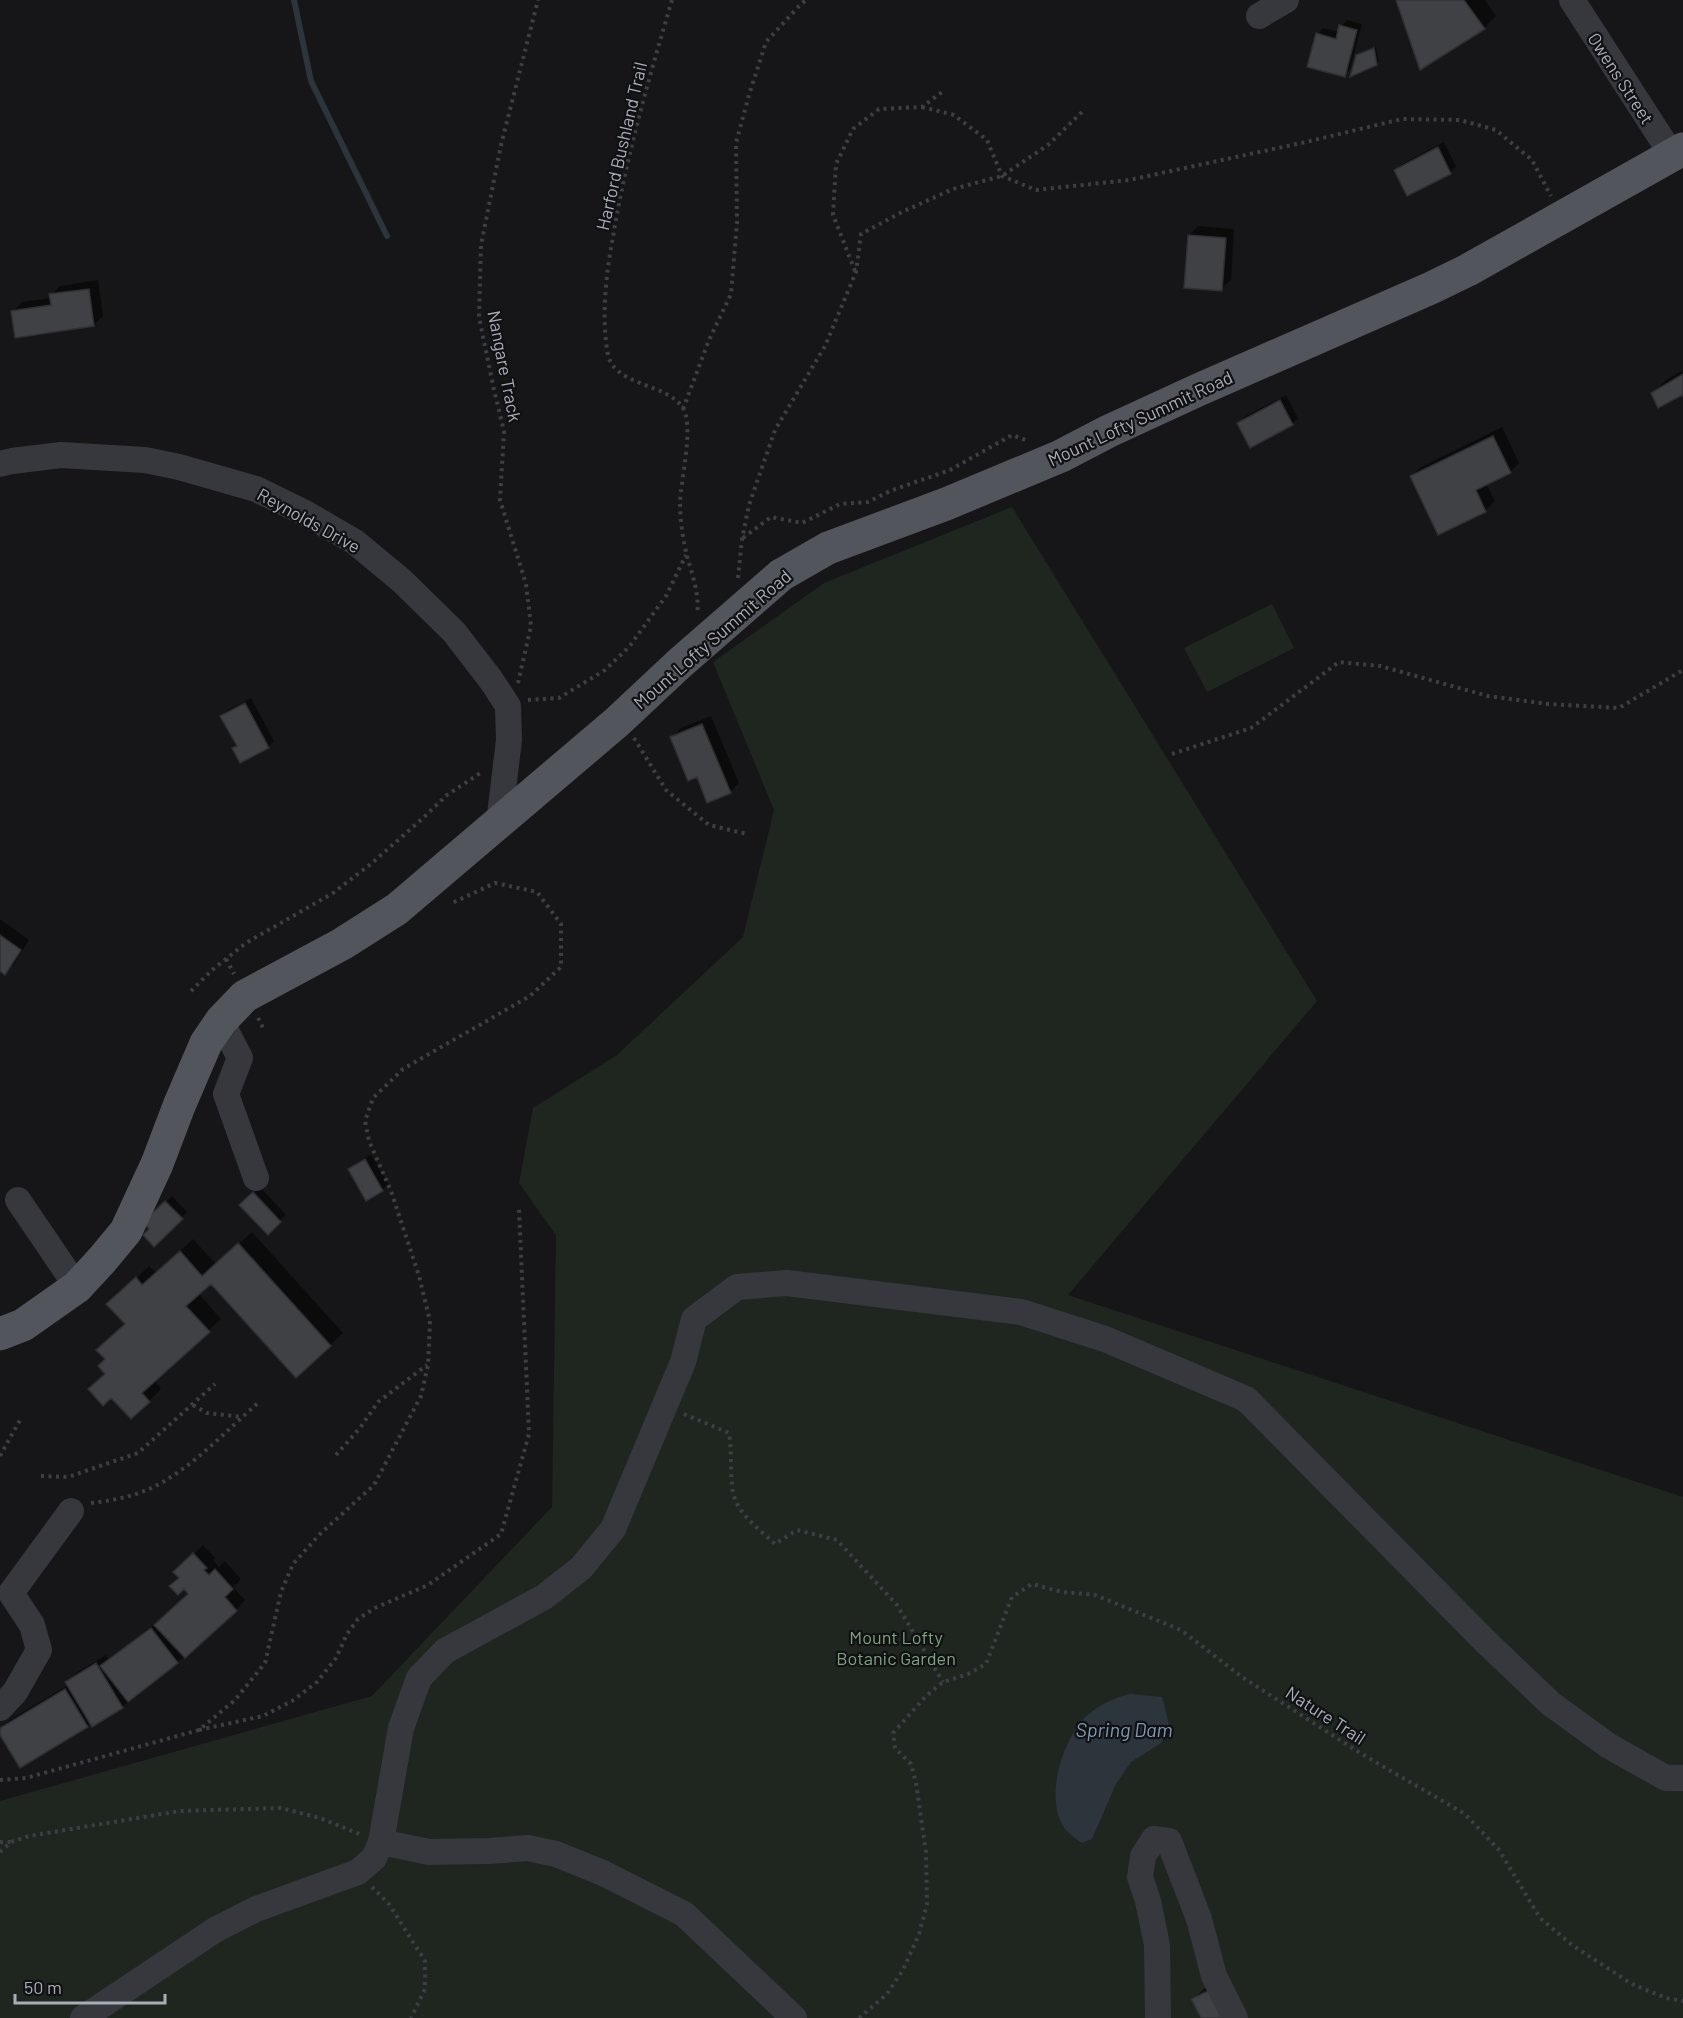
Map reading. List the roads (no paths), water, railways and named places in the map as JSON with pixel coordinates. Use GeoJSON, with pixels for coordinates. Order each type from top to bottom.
{"type":"FeatureCollection","features":[{"type":"Feature","properties":{"kind":"main road","name":"Mount Lofty Summit Road"},"geometry":{"type":"LineString","coordinates":[[0,1334],[23,1325],[76,1287],[126,1231],[157,1164],[206,1043],[221,1021],[245,996],[342,944],[397,909],[617,722],[781,575],[828,548],[946,504],[1061,456],[1198,390],[1431,288],[1468,270],[1677,152]]}},
{"type":"Feature","properties":{"kind":"street"},"geometry":{"type":"LineString","coordinates":[[1259,16],[1286,0]]}},
{"type":"Feature","properties":{"kind":"street","name":"Owens Street"},"geometry":{"type":"LineString","coordinates":[[1572,0],[1589,28],[1677,152]]}},
{"type":"Feature","properties":{"kind":"street","name":"Reynolds Drive"},"geometry":{"type":"LineString","coordinates":[[0,464],[61,455],[145,460],[179,466],[256,489],[305,513],[355,542],[402,581],[454,632],[508,706],[509,728],[499,823]]}},
{"type":"Feature","properties":{"kind":"street"},"geometry":{"type":"LineString","coordinates":[[221,1021],[240,1058],[226,1094],[256,1178]]}},
{"type":"Feature","properties":{"kind":"street"},"geometry":{"type":"LineString","coordinates":[[18,1200],[76,1287]]}},
{"type":"Feature","properties":{"kind":"street"},"geometry":{"type":"LineString","coordinates":[[83,2018],[215,1930],[256,1909],[358,1872],[374,1858],[381,1842],[401,1728],[419,1677],[445,1651],[544,1597],[581,1568],[613,1529],[683,1362],[694,1319],[737,1287],[787,1283],[1021,1311],[1105,1339],[1246,1399],[1484,1640],[1551,1704],[1609,1746],[1666,1778],[1683,1778]]}},
{"type":"Feature","properties":{"kind":"street"},"geometry":{"type":"LineString","coordinates":[[0,1708],[15,1692],[39,1650],[32,1625],[11,1593],[80,1507]]}},
{"type":"Feature","properties":{"kind":"street"},"geometry":{"type":"LineString","coordinates":[[1158,2018],[1157,1945],[1148,1901],[1140,1877],[1143,1856],[1154,1839],[1169,1841],[1199,1919],[1214,1976],[1235,2018]]}},
{"type":"Feature","properties":{"kind":"street"},"geometry":{"type":"LineString","coordinates":[[381,1842],[429,1852],[528,1848],[556,1854],[603,1873],[684,1914],[794,2018]]}},
{"type":"Feature","properties":{"kind":"water","name":"Spring Dam"},"geometry":{"type":"Polygon","coordinates":[[[1130,1694],[1162,1697],[1169,1724],[1161,1743],[1131,1762],[1116,1784],[1092,1839],[1082,1843],[1064,1827],[1056,1808],[1060,1764],[1072,1735],[1089,1714],[1108,1701],[1130,1694]]]}},
{"type":"Feature","properties":{"kind":"waterway"},"geometry":{"type":"LineString","coordinates":[[294,0],[311,81],[387,236]]}},
{"type":"Feature","properties":{"kind":"park label","name":"Mount Lofty Botanic Garden"},"geometry":{"type":"Point","coordinates":[896,1647]}}]}
